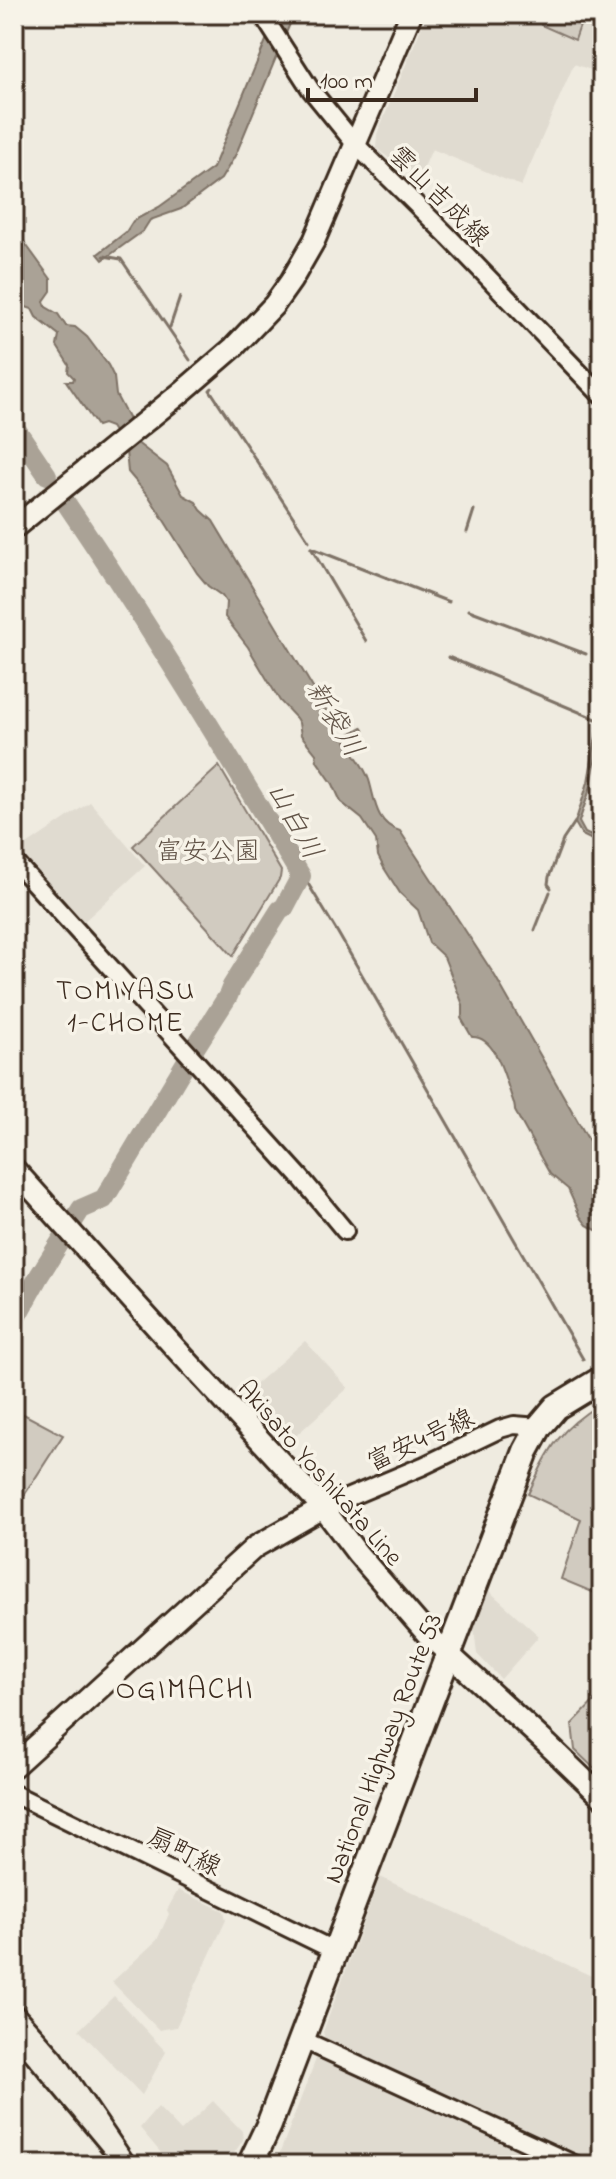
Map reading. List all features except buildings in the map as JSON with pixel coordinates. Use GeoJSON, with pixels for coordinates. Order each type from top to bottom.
{"type":"FeatureCollection","features":[{"type":"Feature","properties":{"kind":"highway","name":"National Highway Route 53"},"geometry":{"type":"LineString","coordinates":[[250,2165],[269,2125],[515,1477],[539,1427],[556,1407],[602,1379]]}},
{"type":"Feature","properties":{"kind":"main road"},"geometry":{"type":"LineString","coordinates":[[14,528],[177,396],[234,347],[274,305],[314,241],[411,14]]}},
{"type":"Feature","properties":{"kind":"main road","name":"Akisato Yoshikata Line"},"geometry":{"type":"LineString","coordinates":[[14,1169],[323,1508],[357,1553],[427,1634],[602,1797]]}},
{"type":"Feature","properties":{"kind":"main road"},"geometry":{"type":"LineString","coordinates":[[14,1766],[244,1557],[323,1508]]}},
{"type":"Feature","properties":{"kind":"street","name":"雲山吉成線"},"geometry":{"type":"LineString","coordinates":[[265,19],[322,105],[355,144],[602,396]]}},
{"type":"Feature","properties":{"kind":"street"},"geometry":{"type":"LineString","coordinates":[[14,861],[301,1178],[345,1231]]}},
{"type":"Feature","properties":{"kind":"street","name":"富安4号線"},"geometry":{"type":"LineString","coordinates":[[323,1508],[423,1466],[500,1429],[514,1425],[539,1427]]}},
{"type":"Feature","properties":{"kind":"street","name":"扇町線"},"geometry":{"type":"LineString","coordinates":[[14,1794],[335,1951]]}},
{"type":"Feature","properties":{"kind":"street"},"geometry":{"type":"LineString","coordinates":[[301,2039],[576,2165]]}},
{"type":"Feature","properties":{"kind":"shaded area"},"geometry":{"type":"Polygon","coordinates":[[[277,14],[294,14],[236,154],[221,179],[181,209],[150,220],[143,231],[103,260],[98,254],[126,232],[133,221],[159,207],[213,168],[277,14]]]}},
{"type":"Feature","properties":{"kind":"shaded area"},"geometry":{"type":"Polygon","coordinates":[[[427,14],[602,14],[602,74],[574,64],[521,186],[432,149],[418,181],[376,148],[377,134],[427,14]]]}},
{"type":"Feature","properties":{"kind":"shaded area"},"geometry":{"type":"Polygon","coordinates":[[[14,228],[51,279],[51,291],[44,301],[46,307],[58,314],[66,326],[75,327],[87,337],[108,365],[114,377],[116,395],[136,442],[167,466],[183,495],[196,502],[213,521],[343,738],[362,727],[364,730],[346,741],[367,775],[381,817],[385,823],[400,831],[495,976],[602,1165],[602,1238],[580,1216],[568,1189],[550,1174],[515,1111],[493,1049],[480,1038],[472,1037],[461,1018],[463,1005],[444,957],[429,943],[418,910],[400,893],[384,868],[378,856],[376,840],[362,819],[341,802],[316,754],[301,735],[296,718],[280,701],[248,647],[225,617],[226,602],[222,596],[197,573],[150,498],[128,472],[126,451],[111,427],[103,424],[97,426],[66,381],[73,381],[74,378],[68,372],[69,365],[57,346],[59,335],[36,317],[32,309],[14,303],[14,228]]]}},
{"type":"Feature","properties":{"kind":"shaded area"},"geometry":{"type":"Polygon","coordinates":[[[602,703],[602,723],[591,786],[579,822],[585,833],[602,841],[602,845],[582,835],[575,823],[588,782],[602,703]]]}},
{"type":"Feature","properties":{"kind":"shaded area"},"geometry":{"type":"Polygon","coordinates":[[[90,802],[145,866],[81,924],[20,857],[21,849],[90,802]]]}},
{"type":"Feature","properties":{"kind":"shaded area"},"geometry":{"type":"Polygon","coordinates":[[[305,1341],[348,1388],[289,1442],[244,1394],[305,1341]]]}},
{"type":"Feature","properties":{"kind":"shaded area"},"geometry":{"type":"Polygon","coordinates":[[[488,1590],[539,1636],[501,1679],[477,1654],[474,1628],[488,1590]]]}},
{"type":"Feature","properties":{"kind":"shaded area"},"geometry":{"type":"Polygon","coordinates":[[[380,1877],[602,1981],[602,2146],[593,2165],[325,2039],[323,2032],[380,1877]]]}},
{"type":"Feature","properties":{"kind":"shaded area"},"geometry":{"type":"Polygon","coordinates":[[[178,1890],[224,1911],[226,1920],[176,2027],[159,2030],[112,1982],[157,1940],[178,1890]]]}},
{"type":"Feature","properties":{"kind":"shaded area"},"geometry":{"type":"Polygon","coordinates":[[[114,1996],[166,2052],[142,2095],[79,2030],[114,1996]]]}},
{"type":"Feature","properties":{"kind":"shaded area"},"geometry":{"type":"Polygon","coordinates":[[[316,2059],[353,2068],[561,2165],[300,2165],[279,2155],[316,2059]]]}},
{"type":"Feature","properties":{"kind":"shaded area"},"geometry":{"type":"Polygon","coordinates":[[[213,2101],[242,2131],[243,2140],[226,2165],[171,2165],[140,2128],[158,2107],[181,2131],[213,2101]]]}},
{"type":"Feature","properties":{"kind":"green space"},"geometry":{"type":"Polygon","coordinates":[[[545,14],[584,14],[575,40],[541,25],[545,14]]]}},
{"type":"Feature","properties":{"kind":"green space","name":"富安公園"},"geometry":{"type":"Polygon","coordinates":[[[219,766],[281,871],[280,878],[233,956],[133,846],[219,766]]]}},
{"type":"Feature","properties":{"kind":"green space"},"geometry":{"type":"Polygon","coordinates":[[[600,1404],[602,1596],[561,1579],[581,1519],[528,1494],[542,1465],[564,1432],[600,1404]]]}},
{"type":"Feature","properties":{"kind":"green space"},"geometry":{"type":"Polygon","coordinates":[[[14,1409],[63,1435],[14,1511],[14,1409]]]}},
{"type":"Feature","properties":{"kind":"green space"},"geometry":{"type":"Polygon","coordinates":[[[602,1693],[602,1776],[575,1750],[572,1724],[602,1693]]]}},
{"type":"Feature","properties":{"kind":"waterway"},"geometry":{"type":"LineString","coordinates":[[104,256],[121,259],[190,360]]}},
{"type":"Feature","properties":{"kind":"waterway"},"geometry":{"type":"LineString","coordinates":[[170,327],[180,297]]}},
{"type":"Feature","properties":{"kind":"waterway"},"geometry":{"type":"LineString","coordinates":[[212,388],[210,390],[309,541]]}},
{"type":"Feature","properties":{"kind":"waterway","name":"山白川"},"geometry":{"type":"LineString","coordinates":[[14,426],[47,475]]}},
{"type":"Feature","properties":{"kind":"waterway","name":"山白川"},"geometry":{"type":"LineString","coordinates":[[14,1321],[81,1209],[104,1199],[301,876],[157,641],[66,503]]}},
{"type":"Feature","properties":{"kind":"waterway"},"geometry":{"type":"LineString","coordinates":[[467,532],[474,510]]}},
{"type":"Feature","properties":{"kind":"waterway"},"geometry":{"type":"LineString","coordinates":[[311,548],[449,602]]}},
{"type":"Feature","properties":{"kind":"waterway"},"geometry":{"type":"LineString","coordinates":[[311,548],[366,641]]}},
{"type":"Feature","properties":{"kind":"waterway"},"geometry":{"type":"LineString","coordinates":[[469,610],[586,654]]}},
{"type":"Feature","properties":{"kind":"waterway"},"geometry":{"type":"LineString","coordinates":[[448,657],[596,719]]}},
{"type":"Feature","properties":{"kind":"waterway"},"geometry":{"type":"LineString","coordinates":[[551,888],[549,877],[563,840],[575,822]]}},
{"type":"Feature","properties":{"kind":"waterway"},"geometry":{"type":"LineString","coordinates":[[301,876],[338,933],[583,1359]]}},
{"type":"Feature","properties":{"kind":"waterway"},"geometry":{"type":"LineString","coordinates":[[535,930],[550,892]]}},
{"type":"Feature","properties":{"kind":"railway"},"geometry":{"type":"LineString","coordinates":[[14,1998],[62,2052],[139,2165]]}},
{"type":"Feature","properties":{"kind":"railway"},"geometry":{"type":"LineString","coordinates":[[14,2046],[113,2165]]}},
{"type":"Feature","properties":{"kind":"district","name":"TOMIYASU 1-CHOME"},"geometry":{"type":"Point","coordinates":[126,1005]}},
{"type":"Feature","properties":{"kind":"district","name":"OGIMACHI"},"geometry":{"type":"Point","coordinates":[185,1688]}},
{"type":"Feature","properties":{"kind":"water label","name":"新袋川"},"geometry":{"type":"Point","coordinates":[336,718]}}]}
